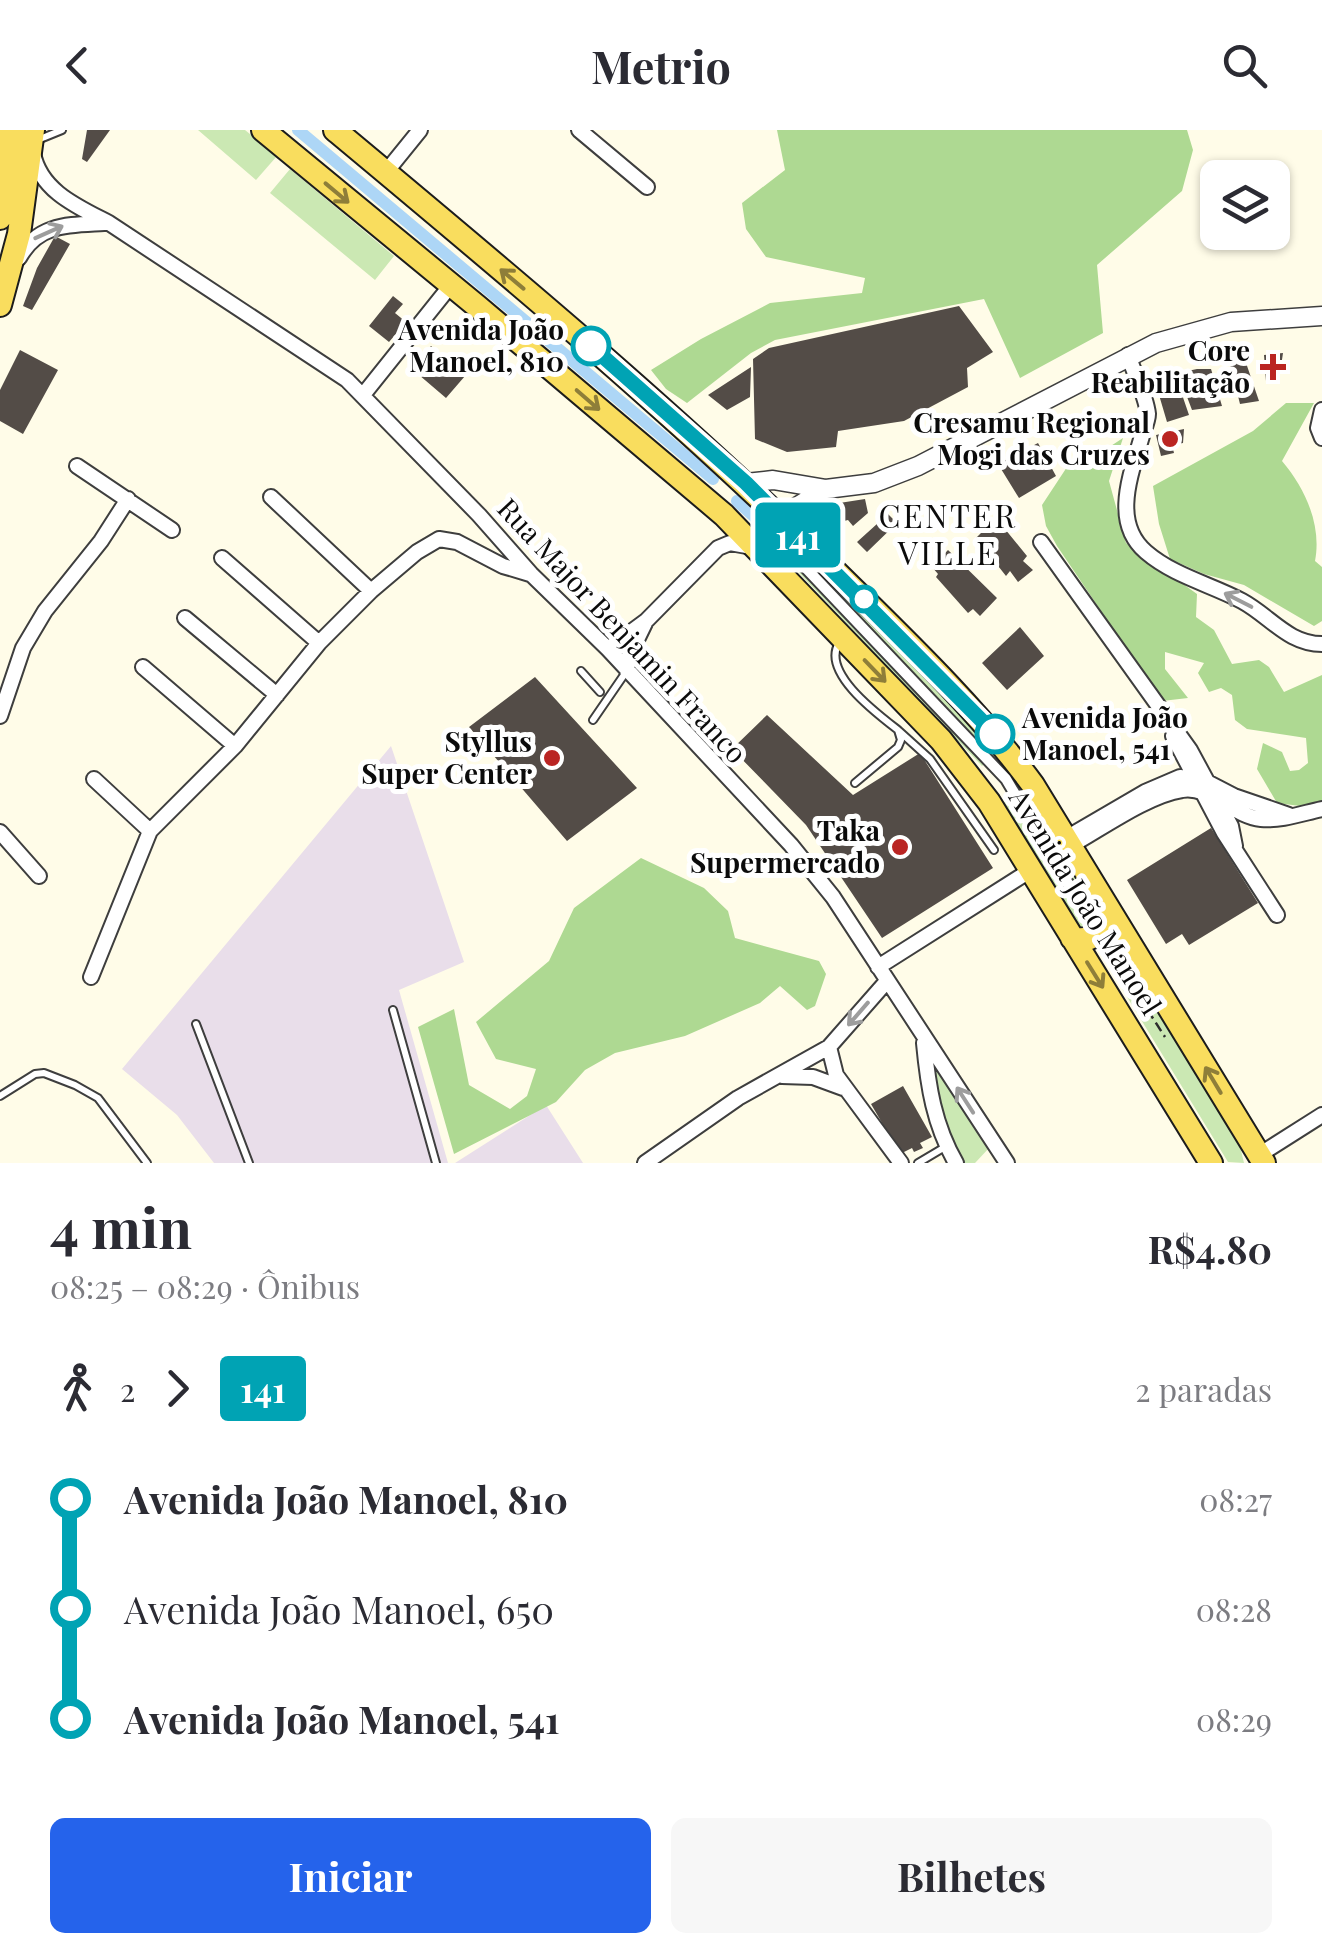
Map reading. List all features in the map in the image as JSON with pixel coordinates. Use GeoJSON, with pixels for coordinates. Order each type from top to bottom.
{"type":"FeatureCollection","features":[{"type":"Feature","properties":{"kind":"main road","name":"Avenida João Manoel"},"geometry":{"type":"LineString","coordinates":[[263,130],[724,516],[950,750],[989,802],[1211,1163]]}},
{"type":"Feature","properties":{"kind":"main road","name":"Avenida João Manoel"},"geometry":{"type":"LineString","coordinates":[[335,130],[746,483],[788,537],[985,723],[1033,785],[1262,1161]]}},
{"type":"Feature","properties":{"kind":"main road"},"geometry":{"type":"LineString","coordinates":[[0,218],[4,167],[25,134]]}},
{"type":"Feature","properties":{"kind":"main road"},"geometry":{"type":"LineString","coordinates":[[0,305],[10,276],[25,134]]}},
{"type":"Feature","properties":{"kind":"main road"},"geometry":{"type":"LineString","coordinates":[[724,516],[730,499],[746,483]]}},
{"type":"Feature","properties":{"kind":"main road"},"geometry":{"type":"LineString","coordinates":[[761,552],[774,551],[788,537]]}},
{"type":"Feature","properties":{"kind":"main road"},"geometry":{"type":"LineString","coordinates":[[989,802],[992,791],[1006,780],[1019,779],[1033,785]]}},
{"type":"Feature","properties":{"kind":"main road"},"geometry":{"type":"LineString","coordinates":[[1072,938],[1088,939],[1098,933],[1104,922],[1105,904]]}},
{"type":"Feature","properties":{"kind":"street"},"geometry":{"type":"LineString","coordinates":[[386,172],[420,130]]}},
{"type":"Feature","properties":{"kind":"street"},"geometry":{"type":"LineString","coordinates":[[579,130],[646,187]]}},
{"type":"Feature","properties":{"kind":"street","name":"Rua Major Benjamin Franco"},"geometry":{"type":"LineString","coordinates":[[25,134],[41,176],[76,206],[110,223],[257,318],[363,395],[531,574],[608,649],[802,858],[840,906],[1007,1163]]}},
{"type":"Feature","properties":{"kind":"street"},"geometry":{"type":"LineString","coordinates":[[10,276],[24,249],[44,231],[62,225],[110,223]]}},
{"type":"Feature","properties":{"kind":"street"},"geometry":{"type":"LineString","coordinates":[[363,395],[451,285]]}},
{"type":"Feature","properties":{"kind":"street"},"geometry":{"type":"LineString","coordinates":[[746,483],[773,480],[826,489],[874,483],[918,466],[1128,355],[1170,338],[1230,322],[1322,316]]}},
{"type":"Feature","properties":{"kind":"street"},"geometry":{"type":"LineString","coordinates":[[1128,355],[1148,415],[1126,510],[1133,537],[1145,551],[1181,575],[1246,603],[1292,637],[1322,644]]}},
{"type":"Feature","properties":{"kind":"street"},"geometry":{"type":"LineString","coordinates":[[1322,410],[1318,428],[1322,438]]}},
{"type":"Feature","properties":{"kind":"street"},"geometry":{"type":"LineString","coordinates":[[77,466],[172,530]]}},
{"type":"Feature","properties":{"kind":"street"},"geometry":{"type":"LineString","coordinates":[[826,489],[798,506],[788,537],[1006,780],[1098,933]]}},
{"type":"Feature","properties":{"kind":"street"},"geometry":{"type":"LineString","coordinates":[[271,496],[370,592]]}},
{"type":"Feature","properties":{"kind":"street"},"geometry":{"type":"LineString","coordinates":[[0,716],[23,648],[45,611],[101,541],[128,499]]}},
{"type":"Feature","properties":{"kind":"street"},"geometry":{"type":"LineString","coordinates":[[718,548],[724,516]]}},
{"type":"Feature","properties":{"kind":"street"},"geometry":{"type":"LineString","coordinates":[[91,977],[150,831],[235,746],[318,643],[370,592],[416,552],[440,540],[457,542],[503,566],[531,574]]}},
{"type":"Feature","properties":{"kind":"street"},"geometry":{"type":"LineString","coordinates":[[1042,542],[1190,750],[1205,788],[1276,914]]}},
{"type":"Feature","properties":{"kind":"street"},"geometry":{"type":"LineString","coordinates":[[608,649],[646,622],[718,548],[730,543],[761,552]]}},
{"type":"Feature","properties":{"kind":"street"},"geometry":{"type":"LineString","coordinates":[[222,558],[318,643]]}},
{"type":"Feature","properties":{"kind":"street"},"geometry":{"type":"LineString","coordinates":[[185,618],[277,695]]}},
{"type":"Feature","properties":{"kind":"street"},"geometry":{"type":"LineString","coordinates":[[626,671],[646,622]]}},
{"type":"Feature","properties":{"kind":"street"},"geometry":{"type":"LineString","coordinates":[[143,667],[235,746]]}},
{"type":"Feature","properties":{"kind":"street"},"geometry":{"type":"LineString","coordinates":[[1170,726],[1192,777],[1220,804],[1234,839]]}},
{"type":"Feature","properties":{"kind":"street"},"geometry":{"type":"LineString","coordinates":[[1068,842],[1145,792],[1180,777],[1192,777]]}},
{"type":"Feature","properties":{"kind":"street"},"geometry":{"type":"LineString","coordinates":[[94,779],[150,831]]}},
{"type":"Feature","properties":{"kind":"street"},"geometry":{"type":"LineString","coordinates":[[1068,842],[1180,790],[1205,788],[1290,816]]}},
{"type":"Feature","properties":{"kind":"street"},"geometry":{"type":"LineString","coordinates":[[1220,804],[1253,818],[1275,819],[1322,809]]}},
{"type":"Feature","properties":{"kind":"street"},"geometry":{"type":"LineString","coordinates":[[1234,839],[1253,818]]}},
{"type":"Feature","properties":{"kind":"street"},"geometry":{"type":"LineString","coordinates":[[0,832],[39,876]]}},
{"type":"Feature","properties":{"kind":"street"},"geometry":{"type":"LineString","coordinates":[[878,967],[1031,870]]}},
{"type":"Feature","properties":{"kind":"street"},"geometry":{"type":"LineString","coordinates":[[646,1163],[738,1098],[829,1047],[887,981]]}},
{"type":"Feature","properties":{"kind":"street"},"geometry":{"type":"LineString","coordinates":[[924,1037],[928,1087],[946,1146],[956,1163]]}},
{"type":"Feature","properties":{"kind":"street"},"geometry":{"type":"LineString","coordinates":[[829,1047],[836,1075],[901,1163]]}},
{"type":"Feature","properties":{"kind":"street"},"geometry":{"type":"LineString","coordinates":[[776,1076],[812,1077],[846,1089]]}},
{"type":"Feature","properties":{"kind":"street"},"geometry":{"type":"LineString","coordinates":[[1262,1161],[1322,1114]]}},
{"type":"Feature","properties":{"kind":"lane"},"geometry":{"type":"LineString","coordinates":[[25,134],[62,130]]}},
{"type":"Feature","properties":{"kind":"lane"},"geometry":{"type":"LineString","coordinates":[[842,637],[835,650],[839,673],[930,760],[994,850]]}},
{"type":"Feature","properties":{"kind":"lane"},"geometry":{"type":"LineString","coordinates":[[593,720],[626,671]]}},
{"type":"Feature","properties":{"kind":"lane"},"geometry":{"type":"LineString","coordinates":[[581,672],[600,692]]}},
{"type":"Feature","properties":{"kind":"lane"},"geometry":{"type":"LineString","coordinates":[[855,783],[898,748],[898,730]]}},
{"type":"Feature","properties":{"kind":"lane"},"geometry":{"type":"LineString","coordinates":[[393,1010],[436,1163]]}},
{"type":"Feature","properties":{"kind":"lane"},"geometry":{"type":"LineString","coordinates":[[196,1024],[249,1163]]}},
{"type":"Feature","properties":{"kind":"lane"},"geometry":{"type":"LineString","coordinates":[[0,1096],[35,1074],[44,1073],[75,1085],[98,1098],[147,1163]]}},
{"type":"Feature","properties":{"kind":"lane"},"geometry":{"type":"LineString","coordinates":[[918,1163],[946,1146]]}},
{"type":"Feature","properties":{"kind":"shaded area"},"geometry":{"type":"Polygon","coordinates":[[[391,746],[464,962],[399,990],[448,1163],[214,1163],[177,1115],[122,1069],[391,746]]]}},
{"type":"Feature","properties":{"kind":"shaded area"},"geometry":{"type":"Polygon","coordinates":[[[546,1105],[583,1163],[455,1163],[546,1105]]]}},
{"type":"Feature","properties":{"kind":"green space"},"geometry":{"type":"Polygon","coordinates":[[[198,130],[245,130],[277,156],[256,180],[198,130]]]}},
{"type":"Feature","properties":{"kind":"green space"},"geometry":{"type":"Polygon","coordinates":[[[777,130],[1187,130],[1193,150],[1182,191],[1097,265],[1103,333],[1020,378],[984,299],[775,340],[751,353],[687,403],[666,389],[651,370],[770,303],[862,293],[865,278],[766,257],[746,229],[742,203],[785,170],[777,130]]]}},
{"type":"Feature","properties":{"kind":"green space"},"geometry":{"type":"Polygon","coordinates":[[[290,169],[394,256],[375,280],[270,193],[290,169]]]}},
{"type":"Feature","properties":{"kind":"green space"},"geometry":{"type":"Polygon","coordinates":[[[1286,403],[1314,403],[1282,461],[1298,483],[1314,521],[1315,561],[1322,567],[1322,621],[1314,626],[1244,585],[1170,559],[1153,486],[1253,431],[1286,403]]]}},
{"type":"Feature","properties":{"kind":"green space"},"geometry":{"type":"Polygon","coordinates":[[[1123,438],[1109,481],[1126,543],[1197,594],[1196,617],[1214,630],[1232,664],[1259,660],[1269,667],[1284,692],[1322,675],[1322,802],[1300,806],[1277,803],[1257,769],[1263,743],[1282,752],[1290,771],[1299,770],[1308,763],[1306,738],[1247,729],[1235,720],[1232,695],[1221,688],[1209,692],[1198,673],[1204,663],[1165,652],[1165,669],[1188,698],[1162,701],[1046,526],[1042,505],[1067,467],[1094,457],[1123,438]]]}},
{"type":"Feature","properties":{"kind":"green space"},"geometry":{"type":"Polygon","coordinates":[[[801,543],[1000,750],[982,766],[785,558],[790,547],[801,543]]]}},
{"type":"Feature","properties":{"kind":"green space"},"geometry":{"type":"Polygon","coordinates":[[[1025,790],[1099,920],[1080,933],[1004,802],[1025,790]]]}},
{"type":"Feature","properties":{"kind":"green space"},"geometry":{"type":"Polygon","coordinates":[[[641,858],[704,888],[728,911],[735,938],[819,961],[826,974],[815,1006],[807,1010],[780,986],[760,1003],[685,1036],[615,1053],[585,1070],[556,1102],[454,1154],[418,1027],[454,1009],[469,1085],[510,1109],[527,1096],[536,1069],[496,1059],[476,1022],[549,961],[574,908],[641,858]]]}},
{"type":"Feature","properties":{"kind":"green space"},"geometry":{"type":"Polygon","coordinates":[[[1111,937],[1239,1142],[1244,1163],[1228,1162],[1096,946],[1111,937]]]}},
{"type":"Feature","properties":{"kind":"green space"},"geometry":{"type":"Polygon","coordinates":[[[930,1056],[990,1147],[975,1163],[960,1163],[940,1124],[930,1056]]]}},
{"type":"Feature","properties":{"kind":"building"},"geometry":{"type":"Polygon","coordinates":[[[87,130],[110,130],[87,162],[82,159],[87,130]]]}},
{"type":"Feature","properties":{"kind":"building"},"geometry":{"type":"Polygon","coordinates":[[[55,236],[70,244],[32,310],[23,306],[37,268],[55,236]]]}},
{"type":"Feature","properties":{"kind":"building"},"geometry":{"type":"Polygon","coordinates":[[[393,296],[403,304],[395,313],[406,322],[389,342],[369,326],[393,296]]]}},
{"type":"Feature","properties":{"kind":"building"},"geometry":{"type":"Polygon","coordinates":[[[959,306],[993,352],[967,368],[968,387],[904,421],[838,431],[836,447],[787,452],[755,439],[753,359],[769,348],[959,306]]]}},
{"type":"Feature","properties":{"kind":"building"},"geometry":{"type":"Polygon","coordinates":[[[431,346],[465,376],[446,398],[412,369],[431,346]]]}},
{"type":"Feature","properties":{"kind":"building"},"geometry":{"type":"Polygon","coordinates":[[[20,350],[58,370],[23,434],[0,421],[0,390],[20,350]]]}},
{"type":"Feature","properties":{"kind":"building","name":"Core Reabilitação"},"geometry":{"type":"Polygon","coordinates":[[[1283,353],[1279,380],[1266,381],[1264,355],[1283,353]]]}},
{"type":"Feature","properties":{"kind":"building"},"geometry":{"type":"Polygon","coordinates":[[[1244,357],[1259,401],[1240,404],[1229,360],[1244,357]]]}},
{"type":"Feature","properties":{"kind":"building"},"geometry":{"type":"Polygon","coordinates":[[[751,367],[750,397],[727,410],[708,395],[751,367]]]}},
{"type":"Feature","properties":{"kind":"building"},"geometry":{"type":"Polygon","coordinates":[[[1211,369],[1222,406],[1192,410],[1178,373],[1211,369]]]}},
{"type":"Feature","properties":{"kind":"building"},"geometry":{"type":"Polygon","coordinates":[[[1175,374],[1189,415],[1167,422],[1154,378],[1175,374]]]}},
{"type":"Feature","properties":{"kind":"building","name":"Cresamu Regional Mogi das Cruzes"},"geometry":{"type":"Polygon","coordinates":[[[1184,429],[1183,443],[1172,445],[1174,453],[1161,456],[1156,435],[1184,429]]]}},
{"type":"Feature","properties":{"kind":"building"},"geometry":{"type":"Polygon","coordinates":[[[1038,443],[1056,476],[1019,498],[998,464],[1038,443]]]}},
{"type":"Feature","properties":{"kind":"building"},"geometry":{"type":"Polygon","coordinates":[[[865,499],[868,513],[853,526],[848,520],[836,523],[844,535],[835,545],[823,533],[835,519],[833,504],[865,499]]]}},
{"type":"Feature","properties":{"kind":"building"},"geometry":{"type":"Polygon","coordinates":[[[888,514],[897,523],[867,552],[857,542],[888,514]]]}},
{"type":"Feature","properties":{"kind":"building"},"geometry":{"type":"Polygon","coordinates":[[[996,518],[1027,556],[1023,561],[1033,570],[1018,582],[1010,571],[1006,576],[976,538],[996,518]]]}},
{"type":"Feature","properties":{"kind":"building"},"geometry":{"type":"Polygon","coordinates":[[[948,550],[997,598],[980,616],[973,609],[968,613],[936,577],[932,567],[948,550]]]}},
{"type":"Feature","properties":{"kind":"building"},"geometry":{"type":"Polygon","coordinates":[[[1020,627],[1044,656],[1007,690],[982,663],[1020,627]]]}},
{"type":"Feature","properties":{"kind":"building","name":"Styllus Super Center"},"geometry":{"type":"Polygon","coordinates":[[[535,677],[637,788],[567,841],[469,727],[535,677]]]}},
{"type":"Feature","properties":{"kind":"building","name":"Taka Supermercado"},"geometry":{"type":"Polygon","coordinates":[[[767,715],[853,795],[920,753],[993,868],[882,938],[806,825],[732,749],[767,715]]]}},
{"type":"Feature","properties":{"kind":"building"},"geometry":{"type":"Polygon","coordinates":[[[1211,828],[1258,903],[1189,945],[1182,934],[1166,944],[1127,880],[1211,828]]]}},
{"type":"Feature","properties":{"kind":"building"},"geometry":{"type":"Polygon","coordinates":[[[903,1086],[932,1137],[920,1143],[923,1148],[900,1154],[871,1104],[903,1086]]]}},
{"type":"Feature","properties":{"kind":"waterway"},"geometry":{"type":"LineString","coordinates":[[298,130],[713,479]]}},
{"type":"Feature","properties":{"kind":"waterway"},"geometry":{"type":"LineString","coordinates":[[737,501],[780,540]]}},
{"type":"Feature","properties":{"kind":"bus line","name":"141"},"geometry":{"type":"LineString","coordinates":[[591,346],[746,483],[995,734]]}},
{"type":"Feature","properties":{"kind":"place","name":"Avenida João Manoel, 810"},"geometry":{"type":"Point","coordinates":[591,346]}},
{"type":"Feature","properties":{"kind":"place","name":"Core Reabilitação"},"geometry":{"type":"Point","coordinates":[1273,367]}},
{"type":"Feature","properties":{"kind":"place","name":"Cresamu Regional Mogi das Cruzes"},"geometry":{"type":"Point","coordinates":[1170,439]}},
{"type":"Feature","properties":{"kind":"place","name":"Avenida João Manoel, 541"},"geometry":{"type":"Point","coordinates":[995,734]}},
{"type":"Feature","properties":{"kind":"place","name":"Styllus Super Center"},"geometry":{"type":"Point","coordinates":[552,758]}},
{"type":"Feature","properties":{"kind":"place","name":"Taka Supermercado"},"geometry":{"type":"Point","coordinates":[900,847]}},
{"type":"Feature","properties":{"kind":"district","name":"CENTER VILLE"},"geometry":{"type":"Point","coordinates":[948,536]}}]}
